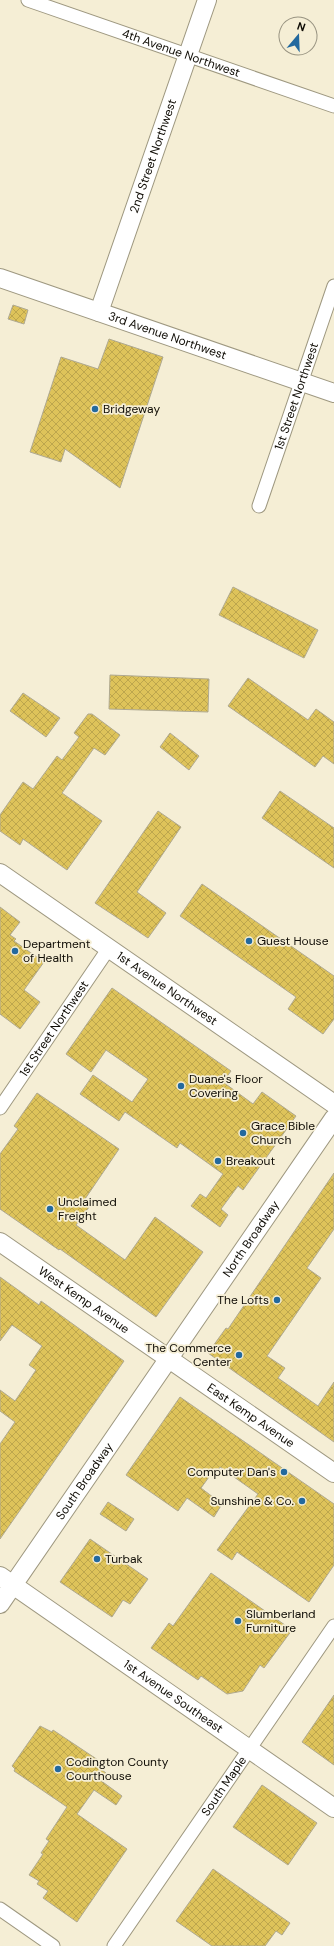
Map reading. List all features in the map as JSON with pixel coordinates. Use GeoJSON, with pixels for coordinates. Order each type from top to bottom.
{"type":"FeatureCollection","features":[{"type":"Feature","properties":{"kind":"street","name":"4th Avenue Northwest"},"geometry":{"type":"LineString","coordinates":[[28,0],[334,106]]}},
{"type":"Feature","properties":{"kind":"street","name":"2nd Street Northwest"},"geometry":{"type":"LineString","coordinates":[[99,312],[207,0]]}},
{"type":"Feature","properties":{"kind":"street","name":"3rd Avenue Northwest"},"geometry":{"type":"LineString","coordinates":[[0,278],[334,393]]}},
{"type":"Feature","properties":{"kind":"street","name":"1st Street Northwest"},"geometry":{"type":"LineString","coordinates":[[259,506],[334,286]]}},
{"type":"Feature","properties":{"kind":"street","name":"1st Avenue Northwest"},"geometry":{"type":"LineString","coordinates":[[0,873],[334,1104]]}},
{"type":"Feature","properties":{"kind":"street","name":"1st Street Northwest"},"geometry":{"type":"LineString","coordinates":[[0,1108],[109,948]]}},
{"type":"Feature","properties":{"kind":"street","name":"North Broadway"},"geometry":{"type":"LineString","coordinates":[[167,1358],[334,1118]]}},
{"type":"Feature","properties":{"kind":"street","name":"West Kemp Avenue"},"geometry":{"type":"LineString","coordinates":[[0,1242],[167,1358]]}},
{"type":"Feature","properties":{"kind":"street","name":"East Kemp Avenue"},"geometry":{"type":"LineString","coordinates":[[167,1358],[334,1474]]}},
{"type":"Feature","properties":{"kind":"street","name":"South Broadway"},"geometry":{"type":"LineString","coordinates":[[0,1604],[7,1580],[167,1358]]}},
{"type":"Feature","properties":{"kind":"street","name":"1st Avenue Southeast"},"geometry":{"type":"LineString","coordinates":[[7,1580],[334,1808]]}},
{"type":"Feature","properties":{"kind":"street","name":"South Maple"},"geometry":{"type":"LineString","coordinates":[[114,1946],[334,1626]]}},
{"type":"Feature","properties":{"kind":"street"},"geometry":{"type":"LineString","coordinates":[[0,1910],[53,1946]]}},
{"type":"Feature","properties":{"kind":"building"},"geometry":{"type":"Polygon","coordinates":[[[13,305],[28,310],[24,324],[8,319],[13,305]]]}},
{"type":"Feature","properties":{"kind":"building","name":"Bridgeway"},"geometry":{"type":"Polygon","coordinates":[[[109,339],[163,357],[120,488],[65,449],[61,462],[30,452],[61,357],[98,369],[109,339]]]}},
{"type":"Feature","properties":{"kind":"building"},"geometry":{"type":"Polygon","coordinates":[[[233,587],[318,630],[304,658],[219,615],[233,587]]]}},
{"type":"Feature","properties":{"kind":"building"},"geometry":{"type":"Polygon","coordinates":[[[110,675],[209,679],[208,712],[109,709],[110,675]]]}},
{"type":"Feature","properties":{"kind":"building"},"geometry":{"type":"Polygon","coordinates":[[[248,678],[308,720],[316,709],[334,722],[334,764],[323,756],[315,767],[228,706],[248,678]]]}},
{"type":"Feature","properties":{"kind":"building"},"geometry":{"type":"Polygon","coordinates":[[[23,693],[60,718],[46,737],[10,711],[23,693]]]}},
{"type":"Feature","properties":{"kind":"building"},"geometry":{"type":"Polygon","coordinates":[[[88,714],[92,714],[120,735],[105,755],[94,748],[62,793],[102,821],[67,870],[23,839],[20,845],[0,831],[0,815],[23,782],[33,789],[57,756],[62,760],[79,737],[74,733],[88,714]]]}},
{"type":"Feature","properties":{"kind":"building"},"geometry":{"type":"Polygon","coordinates":[[[170,733],[199,756],[189,770],[160,747],[170,733]]]}},
{"type":"Feature","properties":{"kind":"building"},"geometry":{"type":"Polygon","coordinates":[[[280,791],[334,828],[334,868],[262,818],[280,791]]]}},
{"type":"Feature","properties":{"kind":"building"},"geometry":{"type":"Polygon","coordinates":[[[158,811],[181,827],[137,892],[166,913],[148,938],[95,903],[158,811]]]}},
{"type":"Feature","properties":{"kind":"building","name":"Guest House"},"geometry":{"type":"Polygon","coordinates":[[[202,884],[334,976],[334,1019],[323,1034],[288,1009],[296,997],[180,916],[202,884]]]}},
{"type":"Feature","properties":{"kind":"building"},"geometry":{"type":"Polygon","coordinates":[[[0,907],[20,922],[10,935],[16,939],[14,941],[44,962],[24,990],[40,1002],[20,1029],[0,1014],[0,907]]]}},
{"type":"Feature","properties":{"kind":"building"},"geometry":{"type":"Polygon","coordinates":[[[112,988],[231,1071],[223,1082],[253,1104],[262,1092],[296,1116],[243,1190],[238,1186],[221,1209],[228,1215],[220,1227],[191,1206],[200,1194],[206,1198],[223,1174],[180,1143],[177,1148],[125,1112],[119,1121],[80,1094],[93,1075],[132,1102],[148,1079],[106,1050],[91,1072],[66,1054],[112,988]]]}},
{"type":"Feature","properties":{"kind":"building"},"geometry":{"type":"Polygon","coordinates":[[[37,1093],[119,1149],[85,1199],[92,1203],[76,1225],[125,1260],[155,1217],[203,1252],[156,1317],[60,1249],[59,1250],[0,1209],[0,1154],[18,1129],[14,1126],[37,1093]]]}},
{"type":"Feature","properties":{"kind":"building"},"geometry":{"type":"Polygon","coordinates":[[[334,1173],[334,1229],[307,1268],[321,1278],[267,1356],[285,1368],[278,1378],[318,1406],[334,1382],[334,1442],[208,1353],[226,1328],[228,1329],[334,1173]]]}},
{"type":"Feature","properties":{"kind":"building"},"geometry":{"type":"Polygon","coordinates":[[[0,1277],[39,1305],[41,1301],[124,1361],[0,1539],[0,1444],[15,1422],[0,1411],[0,1390],[15,1401],[36,1370],[29,1365],[42,1346],[12,1325],[0,1341],[0,1277]]]}},
{"type":"Feature","properties":{"kind":"building"},"geometry":{"type":"Polygon","coordinates":[[[180,1397],[334,1504],[334,1565],[309,1602],[237,1552],[232,1560],[217,1550],[258,1494],[220,1467],[217,1472],[214,1470],[201,1488],[222,1504],[214,1517],[187,1498],[178,1511],[126,1475],[180,1397]]]}},
{"type":"Feature","properties":{"kind":"building"},"geometry":{"type":"Polygon","coordinates":[[[108,1502],[134,1519],[126,1531],[100,1514],[108,1502]]]}},
{"type":"Feature","properties":{"kind":"building","name":"Turbak"},"geometry":{"type":"Polygon","coordinates":[[[90,1539],[148,1579],[130,1604],[123,1600],[112,1617],[60,1582],[90,1539]]]}},
{"type":"Feature","properties":{"kind":"building"},"geometry":{"type":"Polygon","coordinates":[[[211,1573],[292,1630],[264,1668],[260,1665],[243,1691],[227,1694],[201,1676],[198,1680],[151,1648],[169,1623],[173,1626],[211,1573]]]}},
{"type":"Feature","properties":{"kind":"building"},"geometry":{"type":"Polygon","coordinates":[[[334,1695],[334,1765],[302,1742],[334,1695]]]}},
{"type":"Feature","properties":{"kind":"building"},"geometry":{"type":"Polygon","coordinates":[[[40,1726],[52,1732],[53,1730],[98,1760],[96,1763],[103,1768],[102,1770],[106,1773],[100,1780],[122,1796],[116,1805],[94,1790],[77,1814],[127,1849],[77,1922],[43,1898],[48,1891],[37,1884],[39,1881],[29,1875],[43,1854],[41,1853],[49,1841],[46,1839],[67,1807],[14,1771],[15,1769],[12,1766],[40,1726]]]}},
{"type":"Feature","properties":{"kind":"building"},"geometry":{"type":"Polygon","coordinates":[[[262,1785],[317,1823],[288,1865],[233,1827],[262,1785]]]}},
{"type":"Feature","properties":{"kind":"building"},"geometry":{"type":"Polygon","coordinates":[[[213,1869],[290,1923],[282,1935],[276,1931],[265,1946],[212,1946],[176,1921],[213,1869]]]}},
{"type":"Feature","properties":{"kind":"place","name":"Bridgeway"},"geometry":{"type":"Point","coordinates":[95,409]}},
{"type":"Feature","properties":{"kind":"place","name":"Guest House"},"geometry":{"type":"Point","coordinates":[249,941]}},
{"type":"Feature","properties":{"kind":"place","name":"Department of Health"},"geometry":{"type":"Point","coordinates":[15,951]}},
{"type":"Feature","properties":{"kind":"place","name":"Duane's Floor Covering"},"geometry":{"type":"Point","coordinates":[181,1086]}},
{"type":"Feature","properties":{"kind":"place","name":"Grace Bible Church"},"geometry":{"type":"Point","coordinates":[243,1133]}},
{"type":"Feature","properties":{"kind":"place","name":"Breakout"},"geometry":{"type":"Point","coordinates":[218,1161]}},
{"type":"Feature","properties":{"kind":"place","name":"Unclaimed Freight"},"geometry":{"type":"Point","coordinates":[50,1209]}},
{"type":"Feature","properties":{"kind":"place","name":"The Lofts"},"geometry":{"type":"Point","coordinates":[277,1300]}},
{"type":"Feature","properties":{"kind":"place","name":"The Commerce Center"},"geometry":{"type":"Point","coordinates":[239,1355]}},
{"type":"Feature","properties":{"kind":"place","name":"Computer Dan's"},"geometry":{"type":"Point","coordinates":[284,1472]}},
{"type":"Feature","properties":{"kind":"place","name":"Sunshine & Co."},"geometry":{"type":"Point","coordinates":[302,1501]}},
{"type":"Feature","properties":{"kind":"place","name":"Turbak"},"geometry":{"type":"Point","coordinates":[97,1559]}},
{"type":"Feature","properties":{"kind":"place","name":"Slumberland Furniture"},"geometry":{"type":"Point","coordinates":[238,1621]}},
{"type":"Feature","properties":{"kind":"place","name":"Codington County Courthouse"},"geometry":{"type":"Point","coordinates":[58,1769]}}]}
